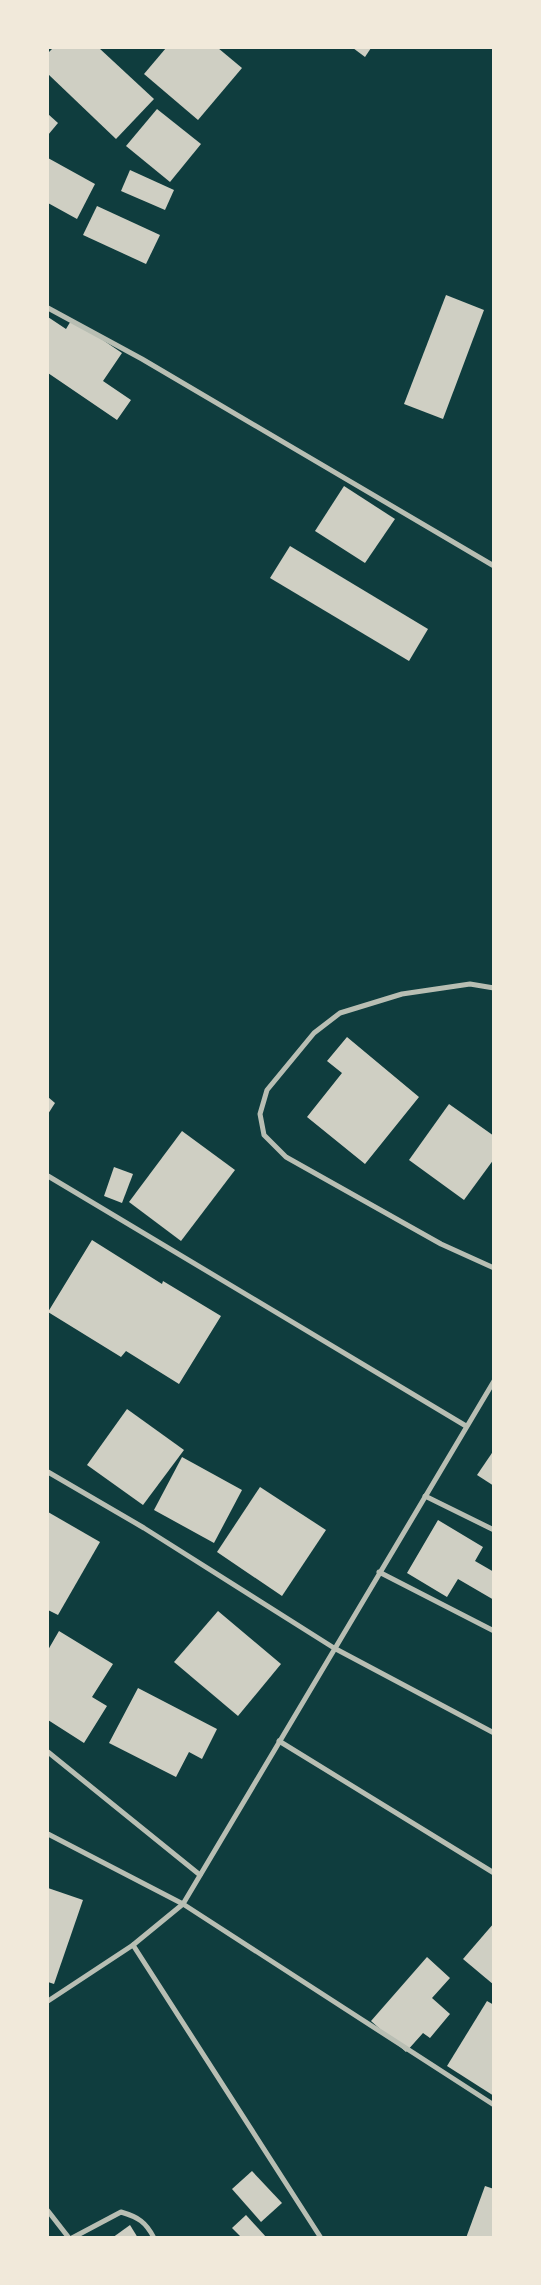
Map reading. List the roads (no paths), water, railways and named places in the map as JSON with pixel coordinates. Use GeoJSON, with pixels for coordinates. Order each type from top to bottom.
{"type":"FeatureCollection","features":[{"type":"Feature","properties":{"kind":"street"},"geometry":{"type":"LineString","coordinates":[[48,308],[142,359],[494,566]]}},
{"type":"Feature","properties":{"kind":"street"},"geometry":{"type":"LineString","coordinates":[[494,988],[470,984],[402,994],[340,1013],[314,1033],[268,1090],[260,1114],[264,1135],[286,1157],[441,1244],[494,1268]]}},
{"type":"Feature","properties":{"kind":"street"},"geometry":{"type":"LineString","coordinates":[[48,1176],[466,1426]]}},
{"type":"Feature","properties":{"kind":"street"},"geometry":{"type":"LineString","coordinates":[[48,2001],[133,1945],[183,1904],[494,1381]]}},
{"type":"Feature","properties":{"kind":"street"},"geometry":{"type":"LineString","coordinates":[[488,1392],[494,1395]]}},
{"type":"Feature","properties":{"kind":"street"},"geometry":{"type":"LineString","coordinates":[[48,1472],[144,1528],[334,1648],[494,1733]]}},
{"type":"Feature","properties":{"kind":"street"},"geometry":{"type":"LineString","coordinates":[[425,1496],[494,1530]]}},
{"type":"Feature","properties":{"kind":"street"},"geometry":{"type":"LineString","coordinates":[[379,1572],[494,1631]]}},
{"type":"Feature","properties":{"kind":"street"},"geometry":{"type":"LineString","coordinates":[[279,1740],[494,1873]]}},
{"type":"Feature","properties":{"kind":"street"},"geometry":{"type":"LineString","coordinates":[[48,1752],[200,1875]]}},
{"type":"Feature","properties":{"kind":"street"},"geometry":{"type":"LineString","coordinates":[[48,1834],[183,1904],[494,2106]]}},
{"type":"Feature","properties":{"kind":"street"},"geometry":{"type":"LineString","coordinates":[[133,1945],[321,2238]]}},
{"type":"Feature","properties":{"kind":"street"},"geometry":{"type":"LineString","coordinates":[[48,2212],[70,2238],[121,2212],[134,2216],[147,2224],[154,2238]]}}]}
